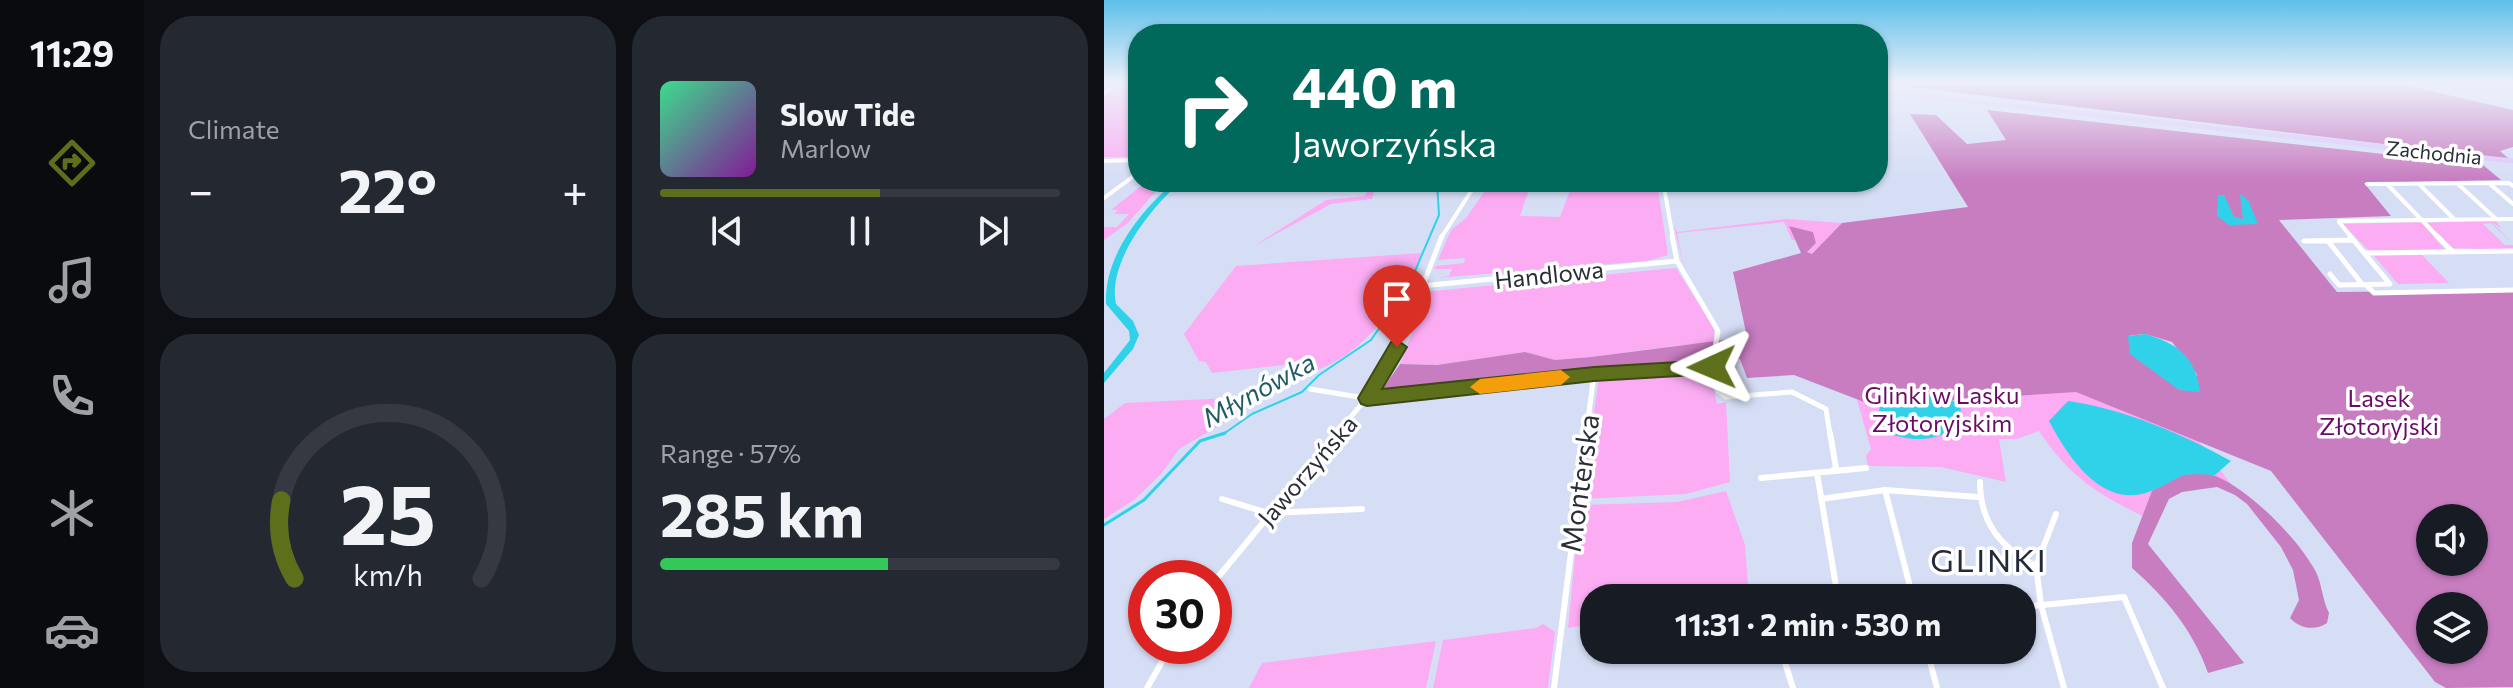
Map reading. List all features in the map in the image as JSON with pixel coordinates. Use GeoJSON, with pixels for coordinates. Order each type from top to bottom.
{"type":"FeatureCollection","features":[{"type":"Feature","properties":{"kind":"main road","name":"Zachodnia"},"geometry":{"type":"LineString","coordinates":[[2097,115],[2513,161]]}},
{"type":"Feature","properties":{"kind":"street"},"geometry":{"type":"LineString","coordinates":[[1104,161],[1128,161]]}},
{"type":"Feature","properties":{"kind":"street"},"geometry":{"type":"LineString","coordinates":[[1104,198],[1128,180]]}},
{"type":"Feature","properties":{"kind":"street"},"geometry":{"type":"LineString","coordinates":[[2457,183],[2495,219]]}},
{"type":"Feature","properties":{"kind":"street"},"geometry":{"type":"LineString","coordinates":[[2367,184],[2511,184]]}},
{"type":"Feature","properties":{"kind":"street"},"geometry":{"type":"LineString","coordinates":[[2387,184],[2454,252]]}},
{"type":"Feature","properties":{"kind":"street"},"geometry":{"type":"LineString","coordinates":[[2491,185],[2513,204]]}},
{"type":"Feature","properties":{"kind":"street"},"geometry":{"type":"LineString","coordinates":[[2421,186],[2455,219]]}},
{"type":"Feature","properties":{"kind":"street","name":"Jaworzyńska"},"geometry":{"type":"LineString","coordinates":[[1231,560],[1367,398],[1393,357],[1445,229],[1470,192]]}},
{"type":"Feature","properties":{"kind":"street"},"geometry":{"type":"LineString","coordinates":[[1665,192],[1677,261],[1718,331],[1712,365],[1718,391],[1726,397],[1792,392],[1826,409],[1836,468],[1832,471]]}},
{"type":"Feature","properties":{"kind":"street"},"geometry":{"type":"LineString","coordinates":[[2330,274],[2339,285],[2390,284],[2339,221],[2513,219]]}},
{"type":"Feature","properties":{"kind":"street"},"geometry":{"type":"LineString","coordinates":[[2304,241],[2354,240]]}},
{"type":"Feature","properties":{"kind":"street"},"geometry":{"type":"LineString","coordinates":[[2328,241],[2374,293],[2513,290]]}},
{"type":"Feature","properties":{"kind":"street"},"geometry":{"type":"LineString","coordinates":[[2365,253],[2513,251]]}},
{"type":"Feature","properties":{"kind":"street","name":"Handlowa"},"geometry":{"type":"LineString","coordinates":[[1421,286],[1677,261]]}},
{"type":"Feature","properties":{"kind":"street"},"geometry":{"type":"LineString","coordinates":[[1310,389],[1367,398],[1712,365]]}},
{"type":"Feature","properties":{"kind":"street","name":"Monterska"},"geometry":{"type":"LineString","coordinates":[[1554,688],[1594,374]]}},
{"type":"Feature","properties":{"kind":"street"},"geometry":{"type":"LineString","coordinates":[[1761,478],[1866,468]]}},
{"type":"Feature","properties":{"kind":"street"},"geometry":{"type":"LineString","coordinates":[[1817,473],[1836,584]]}},
{"type":"Feature","properties":{"kind":"street"},"geometry":{"type":"LineString","coordinates":[[1980,482],[1978,497],[1993,536],[2018,558],[2036,566]]}},
{"type":"Feature","properties":{"kind":"street"},"geometry":{"type":"LineString","coordinates":[[1821,499],[1885,490],[1978,497]]}},
{"type":"Feature","properties":{"kind":"street"},"geometry":{"type":"LineString","coordinates":[[1885,490],[1909,584]]}},
{"type":"Feature","properties":{"kind":"street"},"geometry":{"type":"LineString","coordinates":[[1222,499],[1268,513],[1362,509]]}},
{"type":"Feature","properties":{"kind":"street"},"geometry":{"type":"LineString","coordinates":[[2056,514],[2036,566],[2041,605],[2064,688]]}},
{"type":"Feature","properties":{"kind":"street"},"geometry":{"type":"LineString","coordinates":[[2036,606],[2124,597],[2163,688]]}},
{"type":"Feature","properties":{"kind":"street"},"geometry":{"type":"LineString","coordinates":[[1147,688],[1161,664]]}},
{"type":"Feature","properties":{"kind":"street"},"geometry":{"type":"LineString","coordinates":[[1785,664],[1793,688]]}},
{"type":"Feature","properties":{"kind":"street"},"geometry":{"type":"LineString","coordinates":[[1931,664],[1937,688]]}},
{"type":"Feature","properties":{"kind":"green space"},"geometry":{"type":"Polygon","coordinates":[[[1104,115],[1128,115],[1128,157],[1104,157],[1104,115]]]}},
{"type":"Feature","properties":{"kind":"green space","name":"Lasek Złotoryjski"},"geometry":{"type":"Polygon","coordinates":[[[1911,115],[1936,115],[1967,144],[2006,140],[1990,115],[2033,115],[2483,165],[2501,180],[2364,183],[2391,216],[2279,220],[2337,292],[2513,290],[2513,687],[2446,688],[2435,682],[2421,664],[2488,664],[2488,592],[2416,592],[2416,658],[2271,471],[2076,392],[1952,400],[1914,393],[1882,398],[1877,407],[1794,375],[1747,378],[1740,359],[1379,394],[1400,364],[1437,365],[1525,352],[1555,360],[1747,337],[1733,272],[1801,253],[1789,226],[1813,232],[1816,243],[1807,252],[1812,254],[1842,223],[1968,207],[1911,115]],[[2145,334],[2128,336],[2198,376],[2172,342],[2145,334]]]}},
{"type":"Feature","properties":{"kind":"green space"},"geometry":{"type":"Polygon","coordinates":[[[2145,115],[2513,115],[2513,147],[2500,151],[2509,159],[2145,115]]]}},
{"type":"Feature","properties":{"kind":"green space"},"geometry":{"type":"Polygon","coordinates":[[[1134,192],[1155,192],[1128,223],[1104,240],[1104,227],[1117,227],[1129,214],[1114,214],[1118,210],[1111,210],[1134,192]]]}},
{"type":"Feature","properties":{"kind":"green space"},"geometry":{"type":"Polygon","coordinates":[[[1367,192],[1374,192],[1372,199],[1331,204],[1254,246],[1326,200],[1365,196],[1367,192]]]}},
{"type":"Feature","properties":{"kind":"green space"},"geometry":{"type":"Polygon","coordinates":[[[1484,192],[1528,192],[1520,216],[1560,217],[1569,192],[1659,192],[1668,255],[1647,261],[1435,278],[1449,276],[1452,269],[1434,269],[1436,266],[1464,263],[1465,258],[1438,260],[1451,230],[1466,218],[1484,192]]]}},
{"type":"Feature","properties":{"kind":"green space"},"geometry":{"type":"Polygon","coordinates":[[[1786,219],[1842,223],[1812,254],[1807,252],[1816,243],[1813,232],[1790,226],[1795,240],[1792,240],[1784,222],[1677,233],[1684,266],[1674,226],[1677,232],[1786,219]]]}},
{"type":"Feature","properties":{"kind":"green space"},"geometry":{"type":"Polygon","coordinates":[[[2495,220],[2501,228],[2492,222],[2513,244],[2491,223],[2483,224],[2505,245],[2513,245],[2513,250],[2450,248],[2425,223],[2495,220]]]}},
{"type":"Feature","properties":{"kind":"green space"},"geometry":{"type":"Polygon","coordinates":[[[2421,222],[2445,250],[2369,251],[2343,224],[2421,222]]]}},
{"type":"Feature","properties":{"kind":"green space"},"geometry":{"type":"Polygon","coordinates":[[[1422,253],[1387,315],[1372,332],[1338,360],[1317,370],[1293,378],[1293,364],[1212,373],[1206,362],[1199,361],[1184,334],[1236,266],[1422,253]]]}},
{"type":"Feature","properties":{"kind":"green space"},"geometry":{"type":"Polygon","coordinates":[[[2422,255],[2449,283],[2398,284],[2374,256],[2422,255]]]}},
{"type":"Feature","properties":{"kind":"green space"},"geometry":{"type":"Polygon","coordinates":[[[1676,268],[1714,328],[1714,344],[1555,360],[1525,352],[1437,365],[1400,364],[1428,292],[1676,268]]]}},
{"type":"Feature","properties":{"kind":"green space","name":"Glinki w Lasku Złotoryjskim"},"geometry":{"type":"Polygon","coordinates":[[[1979,341],[2138,417],[2162,424],[2185,422],[2235,490],[2194,477],[2171,486],[2154,522],[2089,486],[2064,463],[2039,431],[2017,439],[1999,439],[2006,482],[1941,467],[1868,466],[1866,456],[1871,449],[1856,396],[1774,362],[1735,363],[1979,341]]]}},
{"type":"Feature","properties":{"kind":"green space"},"geometry":{"type":"Polygon","coordinates":[[[1706,369],[1711,376],[1717,404],[1726,402],[1730,482],[1686,494],[1581,499],[1599,377],[1706,369]]]}},
{"type":"Feature","properties":{"kind":"green space"},"geometry":{"type":"Polygon","coordinates":[[[1270,396],[1179,449],[1161,474],[1134,500],[1104,519],[1104,419],[1125,403],[1270,396]]]}},
{"type":"Feature","properties":{"kind":"green space"},"geometry":{"type":"Polygon","coordinates":[[[2181,472],[2218,477],[2245,494],[2273,518],[2316,572],[2329,613],[2327,623],[2308,628],[2290,618],[2299,600],[2293,570],[2281,547],[2247,504],[2217,487],[2182,492],[2169,499],[2148,544],[2244,663],[2208,673],[2195,643],[2177,616],[2132,568],[2132,543],[2152,491],[2181,472]]]}},
{"type":"Feature","properties":{"kind":"green space"},"geometry":{"type":"Polygon","coordinates":[[[1726,491],[1745,545],[1748,584],[1580,584],[1580,626],[1568,628],[1580,505],[1677,502],[1726,491]]]}},
{"type":"Feature","properties":{"kind":"green space"},"geometry":{"type":"Polygon","coordinates":[[[1543,624],[1555,632],[1548,688],[1433,688],[1443,640],[1536,628],[1543,624]]]}},
{"type":"Feature","properties":{"kind":"green space"},"geometry":{"type":"Polygon","coordinates":[[[1436,641],[1426,688],[1249,688],[1262,663],[1436,641]]]}},
{"type":"Feature","properties":{"kind":"water"},"geometry":{"type":"Polygon","coordinates":[[[1164,192],[1170,192],[1134,237],[1118,271],[1116,304],[1133,321],[1139,335],[1133,349],[1104,383],[1104,373],[1130,340],[1129,331],[1106,304],[1111,269],[1126,236],[1164,192]]]}},
{"type":"Feature","properties":{"kind":"water"},"geometry":{"type":"Polygon","coordinates":[[[2240,194],[2248,200],[2258,224],[2229,225],[2217,216],[2218,195],[2224,195],[2234,217],[2243,219],[2240,194]]]}},
{"type":"Feature","properties":{"kind":"water"},"geometry":{"type":"Polygon","coordinates":[[[2145,334],[2167,342],[2183,353],[2194,369],[2200,392],[2179,390],[2130,354],[2128,336],[2145,334]]]}},
{"type":"Feature","properties":{"kind":"water"},"geometry":{"type":"Polygon","coordinates":[[[1914,393],[1952,400],[1960,405],[1962,420],[1944,433],[1925,439],[1883,432],[1877,420],[1882,398],[1914,393]]]}},
{"type":"Feature","properties":{"kind":"water"},"geometry":{"type":"Polygon","coordinates":[[[2068,401],[2111,410],[2152,424],[2231,461],[2215,475],[2185,475],[2151,491],[2134,495],[2117,494],[2089,477],[2066,450],[2049,421],[2068,401]]]}},
{"type":"Feature","properties":{"kind":"waterway","name":"Młynówka"},"geometry":{"type":"LineString","coordinates":[[1225,433],[1252,414],[1302,392],[1319,375],[1371,340],[1409,285],[1439,215],[1438,192]]}},
{"type":"Feature","properties":{"kind":"waterway","name":"Młynówka"},"geometry":{"type":"LineString","coordinates":[[1104,525],[1144,500],[1200,441],[1225,433]]}},
{"type":"Feature","properties":{"kind":"slow traffic"},"geometry":{"type":"LineString","coordinates":[[1480,387],[1561,377]]}},
{"type":"Feature","properties":{"kind":"district","name":"GLINKI"},"geometry":{"type":"Point","coordinates":[1989,559]}},
{"type":"Feature","properties":{"kind":"route"},"geometry":{"type":"LineString","coordinates":[[1397,347],[1367,398],[1377,400],[1594,374],[1712,367]]}}]}
